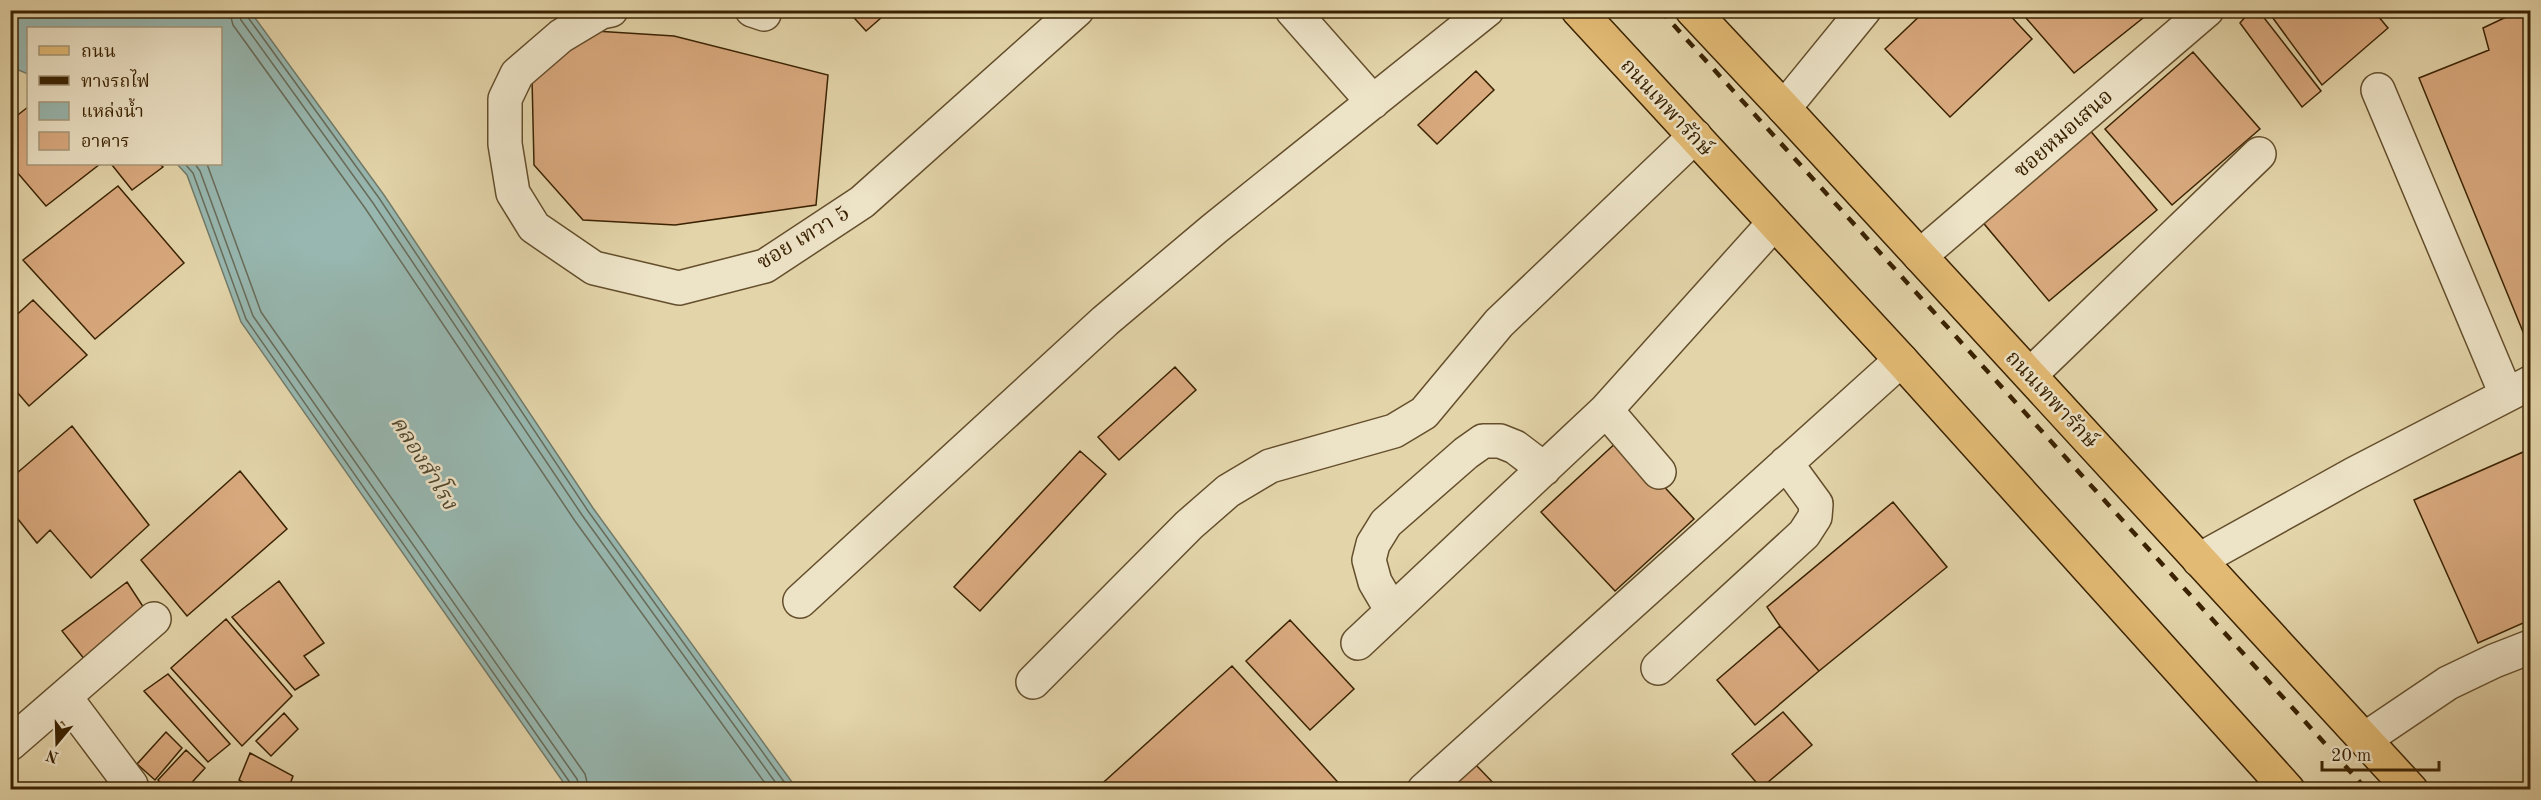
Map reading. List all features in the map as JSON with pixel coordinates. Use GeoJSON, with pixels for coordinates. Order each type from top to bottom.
{"type":"FeatureCollection","features":[{"type":"Feature","properties":{"kind":"main road","name":"ถนนเทพารักษ์"},"geometry":{"type":"LineString","coordinates":[[1578,10],[1901,360],[2288,789]]}},
{"type":"Feature","properties":{"kind":"main road","name":"ถนนเทพารักษ์"},"geometry":{"type":"LineString","coordinates":[[1692,10],[2411,789]]}},
{"type":"Feature","properties":{"kind":"street","name":"ซอย เทวา 5"},"geometry":{"type":"LineString","coordinates":[[611,10],[600,12],[561,36],[518,74],[505,99],[506,144],[513,193],[534,227],[594,268],[679,288],[765,266],[862,202],[1077,10]]}},
{"type":"Feature","properties":{"kind":"street"},"geometry":{"type":"LineString","coordinates":[[1292,10],[1373,102]]}},
{"type":"Feature","properties":{"kind":"street"},"geometry":{"type":"LineString","coordinates":[[800,602],[1105,321],[1214,229],[1487,10]]}},
{"type":"Feature","properties":{"kind":"street"},"geometry":{"type":"LineString","coordinates":[[1784,108],[1864,10]]}},
{"type":"Feature","properties":{"kind":"street","name":"ซอยหมอเสนอ"},"geometry":{"type":"LineString","coordinates":[[1920,256],[2207,10]]}},
{"type":"Feature","properties":{"kind":"street"},"geometry":{"type":"LineString","coordinates":[[2199,560],[2354,474],[2518,388],[2378,90]]}},
{"type":"Feature","properties":{"kind":"street"},"geometry":{"type":"LineString","coordinates":[[1033,682],[1189,525],[1228,491],[1270,466],[1394,431],[1424,413],[1499,323],[1695,136]]}},
{"type":"Feature","properties":{"kind":"street"},"geometry":{"type":"LineString","coordinates":[[2030,375],[2259,154]]}},
{"type":"Feature","properties":{"kind":"street"},"geometry":{"type":"LineString","coordinates":[[1358,643],[1606,410],[1774,223]]}},
{"type":"Feature","properties":{"kind":"street"},"geometry":{"type":"LineString","coordinates":[[1424,789],[1901,360]]}},
{"type":"Feature","properties":{"kind":"street"},"geometry":{"type":"LineString","coordinates":[[1606,410],[1659,472]]}},
{"type":"Feature","properties":{"kind":"street"},"geometry":{"type":"LineString","coordinates":[[1392,611],[1375,582],[1369,560],[1373,544],[1386,523],[1466,453],[1483,441],[1500,441],[1515,447],[1544,469]]}},
{"type":"Feature","properties":{"kind":"street"},"geometry":{"type":"LineString","coordinates":[[1658,668],[1804,534],[1815,517],[1816,504],[1786,464]]}},
{"type":"Feature","properties":{"kind":"street"},"geometry":{"type":"LineString","coordinates":[[10,744],[154,620]]}},
{"type":"Feature","properties":{"kind":"street"},"geometry":{"type":"LineString","coordinates":[[2365,739],[2448,682],[2530,647]]}},
{"type":"Feature","properties":{"kind":"street"},"geometry":{"type":"LineString","coordinates":[[65,697],[131,785]]}},
{"type":"Feature","properties":{"kind":"water","name":"คลองสำโรง"},"geometry":{"type":"Polygon","coordinates":[[[10,11],[250,11],[384,195],[593,508],[797,789],[568,789],[241,322],[187,175],[178,165],[222,165],[222,27],[27,27],[27,74],[11,67],[10,11]]]}},
{"type":"Feature","properties":{"kind":"building"},"geometry":{"type":"Polygon","coordinates":[[[847,10],[890,10],[866,31],[847,10]]]}},
{"type":"Feature","properties":{"kind":"building"},"geometry":{"type":"Polygon","coordinates":[[[1926,10],[2005,10],[2032,39],[1950,117],[1885,49],[1926,10]]]}},
{"type":"Feature","properties":{"kind":"building"},"geometry":{"type":"Polygon","coordinates":[[[2019,10],[2153,10],[2074,73],[2019,10]]]}},
{"type":"Feature","properties":{"kind":"building"},"geometry":{"type":"Polygon","coordinates":[[[2251,10],[2258,10],[2321,91],[2302,107],[2240,23],[2251,10]]]}},
{"type":"Feature","properties":{"kind":"building"},"geometry":{"type":"Polygon","coordinates":[[[2267,10],[2373,10],[2388,28],[2322,85],[2267,10]]]}},
{"type":"Feature","properties":{"kind":"building"},"geometry":{"type":"Polygon","coordinates":[[[2521,10],[2530,10],[2530,343],[2528,344],[2419,78],[2489,50],[2483,28],[2521,10]]]}},
{"type":"Feature","properties":{"kind":"building"},"geometry":{"type":"Polygon","coordinates":[[[595,31],[674,36],[828,75],[816,205],[675,225],[583,220],[534,165],[532,78],[595,31]]]}},
{"type":"Feature","properties":{"kind":"building"},"geometry":{"type":"Polygon","coordinates":[[[2193,52],[2260,129],[2172,205],[2105,129],[2193,52]]]}},
{"type":"Feature","properties":{"kind":"building"},"geometry":{"type":"Polygon","coordinates":[[[1476,71],[1494,90],[1437,144],[1418,125],[1476,71]]]}},
{"type":"Feature","properties":{"kind":"building"},"geometry":{"type":"Polygon","coordinates":[[[27,108],[27,165],[99,165],[46,206],[10,164],[10,121],[27,108]]]}},
{"type":"Feature","properties":{"kind":"building"},"geometry":{"type":"Polygon","coordinates":[[[2088,128],[2157,210],[2049,301],[1980,219],[2088,128]]]}},
{"type":"Feature","properties":{"kind":"building"},"geometry":{"type":"Polygon","coordinates":[[[112,165],[161,165],[163,167],[132,190],[112,165]]]}},
{"type":"Feature","properties":{"kind":"building"},"geometry":{"type":"Polygon","coordinates":[[[118,186],[184,263],[95,339],[23,260],[118,186]]]}},
{"type":"Feature","properties":{"kind":"building"},"geometry":{"type":"Polygon","coordinates":[[[33,300],[87,355],[29,406],[10,384],[10,321],[33,300]]]}},
{"type":"Feature","properties":{"kind":"building"},"geometry":{"type":"Polygon","coordinates":[[[1175,367],[1196,390],[1119,460],[1098,437],[1175,367]]]}},
{"type":"Feature","properties":{"kind":"building"},"geometry":{"type":"Polygon","coordinates":[[[72,426],[149,525],[91,578],[50,530],[37,543],[10,509],[10,479],[72,426]]]}},
{"type":"Feature","properties":{"kind":"building"},"geometry":{"type":"Polygon","coordinates":[[[1620,439],[1694,519],[1615,591],[1541,512],[1620,439]]]}},
{"type":"Feature","properties":{"kind":"building"},"geometry":{"type":"Polygon","coordinates":[[[2530,449],[2530,620],[2478,643],[2414,500],[2530,449]]]}},
{"type":"Feature","properties":{"kind":"building"},"geometry":{"type":"Polygon","coordinates":[[[1080,451],[1106,474],[980,611],[954,587],[1080,451]]]}},
{"type":"Feature","properties":{"kind":"building"},"geometry":{"type":"Polygon","coordinates":[[[240,471],[287,529],[187,616],[141,560],[240,471]]]}},
{"type":"Feature","properties":{"kind":"building"},"geometry":{"type":"Polygon","coordinates":[[[1893,502],[1947,567],[1819,671],[1780,626],[1767,607],[1893,502]]]}},
{"type":"Feature","properties":{"kind":"building"},"geometry":{"type":"Polygon","coordinates":[[[279,581],[324,643],[304,656],[319,675],[295,690],[232,617],[279,581]]]}},
{"type":"Feature","properties":{"kind":"building"},"geometry":{"type":"Polygon","coordinates":[[[127,582],[146,611],[85,660],[62,631],[127,582]]]}},
{"type":"Feature","properties":{"kind":"building"},"geometry":{"type":"Polygon","coordinates":[[[226,619],[292,696],[242,746],[171,668],[226,619]]]}},
{"type":"Feature","properties":{"kind":"building"},"geometry":{"type":"Polygon","coordinates":[[[1290,620],[1354,689],[1310,730],[1246,661],[1290,620]]]}},
{"type":"Feature","properties":{"kind":"building"},"geometry":{"type":"Polygon","coordinates":[[[1780,626],[1819,671],[1755,725],[1717,680],[1780,626]]]}},
{"type":"Feature","properties":{"kind":"building"},"geometry":{"type":"Polygon","coordinates":[[[1232,666],[1345,790],[1095,790],[1232,666]]]}},
{"type":"Feature","properties":{"kind":"building"},"geometry":{"type":"Polygon","coordinates":[[[168,674],[230,744],[208,762],[144,691],[168,674]]]}},
{"type":"Feature","properties":{"kind":"building"},"geometry":{"type":"Polygon","coordinates":[[[1783,712],[1812,745],[1761,788],[1732,754],[1783,712]]]}},
{"type":"Feature","properties":{"kind":"building"},"geometry":{"type":"Polygon","coordinates":[[[284,713],[298,729],[271,756],[256,741],[284,713]]]}},
{"type":"Feature","properties":{"kind":"building"},"geometry":{"type":"Polygon","coordinates":[[[166,732],[182,748],[155,780],[137,764],[166,732]]]}},
{"type":"Feature","properties":{"kind":"building"},"geometry":{"type":"Polygon","coordinates":[[[186,750],[205,768],[185,790],[166,790],[158,780],[186,750]]]}},
{"type":"Feature","properties":{"kind":"building"},"geometry":{"type":"Polygon","coordinates":[[[250,753],[293,776],[288,790],[256,790],[239,780],[250,753]]]}},
{"type":"Feature","properties":{"kind":"building"},"geometry":{"type":"Polygon","coordinates":[[[1476,765],[1500,790],[1449,790],[1476,765]]]}},
{"type":"Feature","properties":{"kind":"railway"},"geometry":{"type":"LineString","coordinates":[[1660,10],[2367,790]]}}]}
